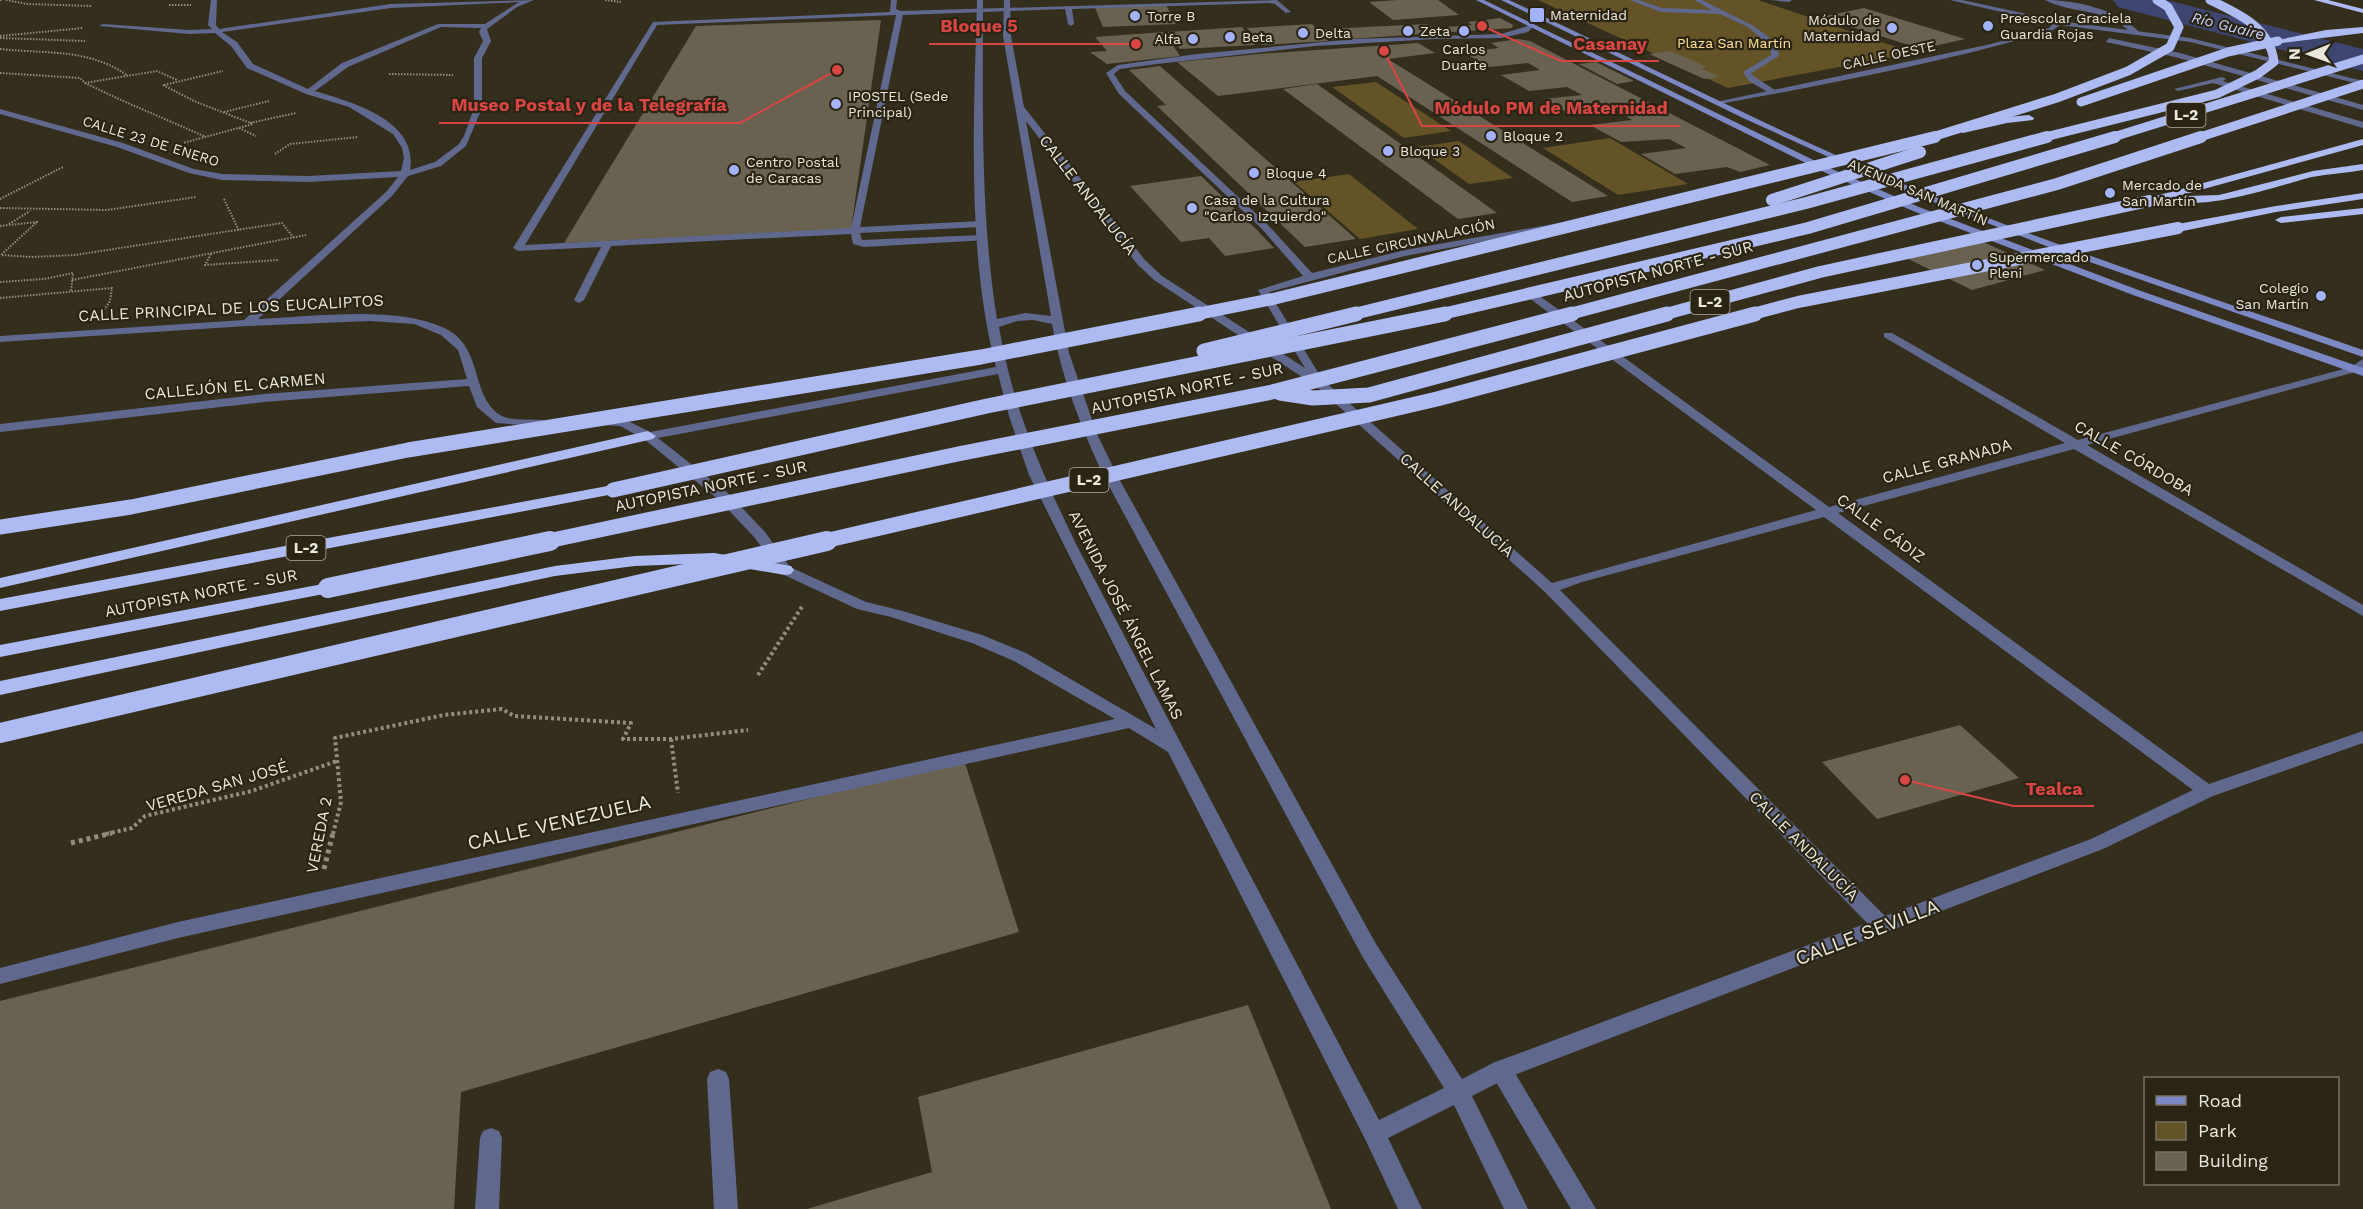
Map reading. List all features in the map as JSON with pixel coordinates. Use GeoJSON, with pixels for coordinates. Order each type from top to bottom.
{"type":"FeatureCollection","features":[{"type":"Feature","properties":{"kind":"highway"},"geometry":{"type":"LineString","coordinates":[[1952,133],[2057,98],[2128,71],[2170,47],[2179,27],[2168,7],[2157,0]]}},
{"type":"Feature","properties":{"kind":"highway","name":"L-2"},"geometry":{"type":"LineString","coordinates":[[987,406],[1806,203],[1983,153],[2217,94],[2258,74],[2274,62],[2271,44],[2260,33],[2234,12],[2210,0]]}},
{"type":"Feature","properties":{"kind":"highway"},"geometry":{"type":"LineString","coordinates":[[2318,0],[2363,11]]}},
{"type":"Feature","properties":{"kind":"highway"},"geometry":{"type":"LineString","coordinates":[[2332,0],[2363,4]]}},
{"type":"Feature","properties":{"kind":"highway"},"geometry":{"type":"LineString","coordinates":[[2067,106],[2228,52],[2295,37],[2363,30]]}},
{"type":"Feature","properties":{"kind":"highway","name":"AUTOPISTA NORTE - SUR"},"geometry":{"type":"LineString","coordinates":[[0,605],[613,490],[987,406],[1478,307],[1796,231],[2009,170],[2363,59]]}},
{"type":"Feature","properties":{"kind":"highway","name":"AUTOPISTA NORTE - SUR"},"geometry":{"type":"LineString","coordinates":[[0,651],[328,588],[946,456],[1272,392],[1831,246],[2057,184],[2363,85]]}},
{"type":"Feature","properties":{"kind":"highway","name":"L-2"},"geometry":{"type":"LineString","coordinates":[[0,527],[131,507],[408,450],[981,357],[1261,302],[1581,226],[1952,133],[2007,120],[2034,117],[1566,262]]}},
{"type":"Feature","properties":{"kind":"highway"},"geometry":{"type":"LineString","coordinates":[[2149,201],[2363,142]]}},
{"type":"Feature","properties":{"kind":"highway"},"geometry":{"type":"LineString","coordinates":[[2149,201],[2219,198],[2313,174],[2363,167]]}},
{"type":"Feature","properties":{"kind":"highway"},"geometry":{"type":"LineString","coordinates":[[2178,228],[2276,209],[2363,196]]}},
{"type":"Feature","properties":{"kind":"highway","name":"L-2"},"geometry":{"type":"LineString","coordinates":[[1272,392],[1313,398],[1369,395],[1820,272],[2149,201]]}},
{"type":"Feature","properties":{"kind":"highway"},"geometry":{"type":"LineString","coordinates":[[2178,228],[2223,229],[2363,211]]}},
{"type":"Feature","properties":{"kind":"highway","name":"L-2"},"geometry":{"type":"LineString","coordinates":[[0,732],[1437,399],[1798,302],[2178,228]]}},
{"type":"Feature","properties":{"kind":"highway"},"geometry":{"type":"LineString","coordinates":[[0,583],[648,436]]}},
{"type":"Feature","properties":{"kind":"highway"},"geometry":{"type":"LineString","coordinates":[[0,688],[555,571],[635,561],[714,558],[785,570]]}},
{"type":"Feature","properties":{"kind":"main road","name":"AVENIDA SAN MARTÍN"},"geometry":{"type":"LineString","coordinates":[[1479,0],[1829,171],[1926,213],[2058,264],[2360,368]]}},
{"type":"Feature","properties":{"kind":"main road","name":"AVENIDA SAN MARTÍN"},"geometry":{"type":"LineString","coordinates":[[1504,0],[1874,174],[2006,228],[2363,354]]}},
{"type":"Feature","properties":{"kind":"street"},"geometry":{"type":"LineString","coordinates":[[214,0],[212,25],[220,36],[234,44],[250,66],[308,91],[370,113],[394,131],[406,148],[408,158],[405,174],[389,194],[247,323]]}},
{"type":"Feature","properties":{"kind":"street"},"geometry":{"type":"LineString","coordinates":[[103,26],[189,32],[217,31],[391,6],[531,0]]}},
{"type":"Feature","properties":{"kind":"street"},"geometry":{"type":"LineString","coordinates":[[308,91],[345,65],[440,25],[487,26],[515,6],[531,0]]}},
{"type":"Feature","properties":{"kind":"street"},"geometry":{"type":"LineString","coordinates":[[894,0],[892,10],[900,13]]}},
{"type":"Feature","properties":{"kind":"street"},"geometry":{"type":"LineString","coordinates":[[1633,0],[1661,10],[1725,12]]}},
{"type":"Feature","properties":{"kind":"street"},"geometry":{"type":"LineString","coordinates":[[1697,0],[1750,26],[1774,45],[1775,56],[1747,72],[1752,78],[1774,92]]}},
{"type":"Feature","properties":{"kind":"street"},"geometry":{"type":"LineString","coordinates":[[1772,0],[1789,0]]}},
{"type":"Feature","properties":{"kind":"street"},"geometry":{"type":"LineString","coordinates":[[1953,0],[2059,23],[2135,32],[2223,47],[2363,85]]}},
{"type":"Feature","properties":{"kind":"street"},"geometry":{"type":"LineString","coordinates":[[2048,0],[2117,18],[2129,23],[2135,32]]}},
{"type":"Feature","properties":{"kind":"street"},"geometry":{"type":"LineString","coordinates":[[855,230],[518,248],[655,23],[900,13],[1007,4],[1068,8],[1277,2],[1288,12]]}},
{"type":"Feature","properties":{"kind":"street"},"geometry":{"type":"LineString","coordinates":[[1007,4],[1007,36],[1063,354],[1075,392],[1110,475],[1369,950],[1459,1093],[1516,1209]]}},
{"type":"Feature","properties":{"kind":"street","name":"AVENIDA JOSÉ ÁNGEL LAMAS"},"geometry":{"type":"LineString","coordinates":[[980,5],[978,144],[982,231],[996,345],[1015,416],[1036,474],[1068,544],[1374,1134],[1410,1209]]}},
{"type":"Feature","properties":{"kind":"street"},"geometry":{"type":"LineString","coordinates":[[1068,8],[1071,24]]}},
{"type":"Feature","properties":{"kind":"street"},"geometry":{"type":"LineString","coordinates":[[900,13],[855,230],[857,242],[864,244],[982,231]]}},
{"type":"Feature","properties":{"kind":"street","name":"CALLE OESTE"},"geometry":{"type":"LineString","coordinates":[[1720,102],[1993,46],[2051,29],[2059,23]]}},
{"type":"Feature","properties":{"kind":"street","name":"CALLE CIRCUNVALACIÓN"},"geometry":{"type":"LineString","coordinates":[[1532,25],[1524,32],[1503,35],[1327,43],[1207,55],[1118,67],[1110,73],[1122,92],[1264,226],[1310,277],[1428,248],[1653,208],[1812,170],[1829,171]]}},
{"type":"Feature","properties":{"kind":"street","name":"CALLE 23 DE ENERO"},"geometry":{"type":"LineString","coordinates":[[0,111],[143,153],[192,171],[233,178],[266,180],[405,174],[438,164],[462,146],[478,108],[478,58],[487,41],[483,33],[487,26]]}},
{"type":"Feature","properties":{"kind":"street"},"geometry":{"type":"LineString","coordinates":[[2083,26],[2363,85]]}},
{"type":"Feature","properties":{"kind":"street"},"geometry":{"type":"LineString","coordinates":[[2109,39],[2363,108]]}},
{"type":"Feature","properties":{"kind":"street"},"geometry":{"type":"LineString","coordinates":[[2178,89],[2242,74]]}},
{"type":"Feature","properties":{"kind":"street"},"geometry":{"type":"LineString","coordinates":[[2214,81],[2363,124]]}},
{"type":"Feature","properties":{"kind":"street","name":"CALLE ANDALUCÍA"},"geometry":{"type":"LineString","coordinates":[[1019,105],[1141,262],[1158,278],[1320,383],[1551,589],[1883,926]]}},
{"type":"Feature","properties":{"kind":"street"},"geometry":{"type":"LineString","coordinates":[[579,300],[608,243]]}},
{"type":"Feature","properties":{"kind":"street"},"geometry":{"type":"LineString","coordinates":[[1310,277],[1263,290],[1320,383]]}},
{"type":"Feature","properties":{"kind":"street","name":"CALLE CÁDIZ"},"geometry":{"type":"LineString","coordinates":[[1533,296],[2207,791]]}},
{"type":"Feature","properties":{"kind":"street"},"geometry":{"type":"LineString","coordinates":[[993,326],[1004,320],[1023,316],[1034,316],[1058,322]]}},
{"type":"Feature","properties":{"kind":"street","name":"CALLE PRINCIPAL DE LOS EUCALIPTOS"},"geometry":{"type":"LineString","coordinates":[[0,339],[247,323],[370,318],[416,321],[445,333],[463,349],[481,404],[500,420],[538,424],[599,421],[623,423],[648,436],[724,497],[760,535],[785,570]]}},
{"type":"Feature","properties":{"kind":"street","name":"CALLE CÓRDOBA"},"geometry":{"type":"LineString","coordinates":[[1888,335],[2363,611]]}},
{"type":"Feature","properties":{"kind":"street","name":"CALLE GRANADA"},"geometry":{"type":"LineString","coordinates":[[1551,589],[1577,579],[2360,368]]}},
{"type":"Feature","properties":{"kind":"street"},"geometry":{"type":"LineString","coordinates":[[648,436],[1004,369]]}},
{"type":"Feature","properties":{"kind":"street","name":"CALLEJÓN EL CARMEN"},"geometry":{"type":"LineString","coordinates":[[0,428],[264,398],[473,382]]}},
{"type":"Feature","properties":{"kind":"street"},"geometry":{"type":"LineString","coordinates":[[785,570],[862,606],[894,613],[977,639],[1020,657],[1088,695],[1172,747]]}},
{"type":"Feature","properties":{"kind":"street","name":"CALLE VENEZUELA"},"geometry":{"type":"LineString","coordinates":[[0,976],[178,930],[681,818],[1130,722]]}},
{"type":"Feature","properties":{"kind":"street","name":"CALLE SEVILLA"},"geometry":{"type":"LineString","coordinates":[[1374,1134],[1502,1070],[2097,844],[2207,791],[2363,737]]}},
{"type":"Feature","properties":{"kind":"street"},"geometry":{"type":"LineString","coordinates":[[1502,1070],[1584,1209]]}},
{"type":"Feature","properties":{"kind":"street"},"geometry":{"type":"LineString","coordinates":[[718,1079],[726,1209]]}},
{"type":"Feature","properties":{"kind":"street"},"geometry":{"type":"LineString","coordinates":[[487,1209],[491,1138]]}},
{"type":"Feature","properties":{"kind":"path"},"geometry":{"type":"LineString","coordinates":[[605,0],[621,2]]}},
{"type":"Feature","properties":{"kind":"path"},"geometry":{"type":"LineString","coordinates":[[0,36],[103,26]]}},
{"type":"Feature","properties":{"kind":"path"},"geometry":{"type":"LineString","coordinates":[[0,49],[100,58],[120,68],[128,76]]}},
{"type":"Feature","properties":{"kind":"path"},"geometry":{"type":"LineString","coordinates":[[143,153],[253,124],[194,102],[163,85],[177,80],[250,66]]}},
{"type":"Feature","properties":{"kind":"path"},"geometry":{"type":"LineString","coordinates":[[85,83],[157,70],[177,80]]}},
{"type":"Feature","properties":{"kind":"path"},"geometry":{"type":"LineString","coordinates":[[0,73],[80,78],[85,83],[206,137]]}},
{"type":"Feature","properties":{"kind":"path"},"geometry":{"type":"LineString","coordinates":[[382,75],[477,76]]}},
{"type":"Feature","properties":{"kind":"path"},"geometry":{"type":"LineString","coordinates":[[223,112],[308,91]]}},
{"type":"Feature","properties":{"kind":"path"},"geometry":{"type":"LineString","coordinates":[[238,128],[256,136]]}},
{"type":"Feature","properties":{"kind":"path"},"geometry":{"type":"LineString","coordinates":[[233,178],[291,144],[394,131]]}},
{"type":"Feature","properties":{"kind":"path"},"geometry":{"type":"LineString","coordinates":[[0,199],[63,167]]}},
{"type":"Feature","properties":{"kind":"path"},"geometry":{"type":"LineString","coordinates":[[239,231],[220,192],[266,180]]}},
{"type":"Feature","properties":{"kind":"path"},"geometry":{"type":"LineString","coordinates":[[0,208],[31,210],[129,208],[201,196]]}},
{"type":"Feature","properties":{"kind":"path"},"geometry":{"type":"LineString","coordinates":[[8,225],[31,210]]}},
{"type":"Feature","properties":{"kind":"path"},"geometry":{"type":"LineString","coordinates":[[0,226],[37,222],[1,255],[52,259],[282,223],[294,238]]}},
{"type":"Feature","properties":{"kind":"path"},"geometry":{"type":"LineString","coordinates":[[72,280],[351,228]]}},
{"type":"Feature","properties":{"kind":"path"},"geometry":{"type":"LineString","coordinates":[[211,254],[205,265],[318,258]]}},
{"type":"Feature","properties":{"kind":"path"},"geometry":{"type":"LineString","coordinates":[[0,282],[44,279],[73,273],[71,292]]}},
{"type":"Feature","properties":{"kind":"path"},"geometry":{"type":"LineString","coordinates":[[0,298],[112,288],[110,301],[88,332]]}},
{"type":"Feature","properties":{"kind":"path"},"geometry":{"type":"LineString","coordinates":[[758,675],[817,584]]}},
{"type":"Feature","properties":{"kind":"path","name":"VEREDA 2"},"geometry":{"type":"LineString","coordinates":[[317,899],[341,802],[335,738],[444,715],[502,709],[514,716],[631,723],[623,739],[670,739]]}},
{"type":"Feature","properties":{"kind":"path"},"geometry":{"type":"LineString","coordinates":[[681,818],[670,739],[748,730]]}},
{"type":"Feature","properties":{"kind":"path","name":"VEREDA SAN JOSÉ"},"geometry":{"type":"LineString","coordinates":[[71,843],[132,828],[146,816],[252,792],[337,761]]}},
{"type":"Feature","properties":{"kind":"green space","name":"Plaza San Martín"},"geometry":{"type":"Polygon","coordinates":[[[1538,0],[1758,0],[1914,53],[1728,88],[1538,0]]]}},
{"type":"Feature","properties":{"kind":"green space"},"geometry":{"type":"Polygon","coordinates":[[[1376,82],[1451,131],[1404,138],[1332,87],[1376,82]]]}},
{"type":"Feature","properties":{"kind":"green space"},"geometry":{"type":"Polygon","coordinates":[[[1610,138],[1688,184],[1618,195],[1543,148],[1610,138]]]}},
{"type":"Feature","properties":{"kind":"green space"},"geometry":{"type":"Polygon","coordinates":[[[1459,141],[1513,178],[1469,184],[1417,147],[1459,141]]]}},
{"type":"Feature","properties":{"kind":"green space"},"geometry":{"type":"Polygon","coordinates":[[[1349,174],[1418,229],[1360,239],[1294,182],[1349,174]]]}},
{"type":"Feature","properties":{"kind":"water"},"geometry":{"type":"Polygon","coordinates":[[[2121,0],[2153,0],[2363,51],[2363,59],[2121,0]]]}},
{"type":"Feature","properties":{"kind":"building"},"geometry":{"type":"Polygon","coordinates":[[[1438,0],[1459,15],[1393,20],[1369,2],[1438,0]]]}},
{"type":"Feature","properties":{"kind":"building","name":"Torre B"},"geometry":{"type":"Polygon","coordinates":[[[1166,5],[1176,24],[1103,27],[1095,8],[1166,5]]]}},
{"type":"Feature","properties":{"kind":"building","name":"Módulo de Maternidad"},"geometry":{"type":"Polygon","coordinates":[[[1864,8],[1965,39],[1921,49],[1821,17],[1864,8]]]}},
{"type":"Feature","properties":{"kind":"building"},"geometry":{"type":"Polygon","coordinates":[[[1500,18],[1513,25],[1512,28],[1334,40],[1325,29],[1427,24],[1434,28],[1472,25],[1468,22],[1500,18]]]}},
{"type":"Feature","properties":{"kind":"building","name":"Centro Postal de Caracas"},"geometry":{"type":"Polygon","coordinates":[[[881,20],[851,229],[564,243],[696,26],[881,20]]]}},
{"type":"Feature","properties":{"kind":"building"},"geometry":{"type":"Polygon","coordinates":[[[1312,24],[1328,41],[1262,45],[1247,28],[1312,24]]]}},
{"type":"Feature","properties":{"kind":"building"},"geometry":{"type":"Polygon","coordinates":[[[1242,27],[1255,45],[1180,49],[1168,32],[1242,27]]]}},
{"type":"Feature","properties":{"kind":"building"},"geometry":{"type":"Polygon","coordinates":[[[1164,32],[1180,56],[1107,64],[1090,52],[1107,51],[1095,37],[1164,32]]]}},
{"type":"Feature","properties":{"kind":"building"},"geometry":{"type":"Polygon","coordinates":[[[1518,39],[1530,41],[1770,165],[1740,172],[1727,167],[1675,174],[1641,154],[1686,148],[1669,139],[1621,142],[1590,125],[1632,120],[1618,111],[1573,116],[1544,99],[1582,95],[1567,87],[1529,91],[1501,75],[1540,70],[1528,63],[1489,67],[1463,52],[1499,48],[1491,43],[1518,39]]]}},
{"type":"Feature","properties":{"kind":"building"},"geometry":{"type":"Polygon","coordinates":[[[1418,43],[1435,53],[1388,59],[1608,196],[1572,202],[1377,76],[1218,96],[1177,62],[1418,43]]]}},
{"type":"Feature","properties":{"kind":"building"},"geometry":{"type":"Polygon","coordinates":[[[1671,51],[1707,67],[1701,68],[1720,77],[1704,79],[1649,54],[1671,51]]]}},
{"type":"Feature","properties":{"kind":"building"},"geometry":{"type":"Polygon","coordinates":[[[1596,62],[1634,81],[1617,84],[1579,64],[1596,62]]]}},
{"type":"Feature","properties":{"kind":"building","name":"Bloque 4"},"geometry":{"type":"Polygon","coordinates":[[[1160,66],[1356,239],[1305,247],[1157,106],[1166,105],[1129,70],[1160,66]]]}},
{"type":"Feature","properties":{"kind":"building","name":"Bloque 3"},"geometry":{"type":"Polygon","coordinates":[[[1317,84],[1497,213],[1458,219],[1283,89],[1317,84]]]}},
{"type":"Feature","properties":{"kind":"building","name":"Casa de la Cultura \"Carlos Izquierdo\""},"geometry":{"type":"Polygon","coordinates":[[[1201,176],[1274,248],[1225,256],[1209,238],[1181,242],[1130,186],[1201,176]]]}},
{"type":"Feature","properties":{"kind":"building","name":"Supermercado Pleni"},"geometry":{"type":"Polygon","coordinates":[[[1972,237],[2045,270],[1972,290],[1900,255],[1972,237]]]}},
{"type":"Feature","properties":{"kind":"building"},"geometry":{"type":"Polygon","coordinates":[[[1960,725],[2019,778],[1877,819],[1822,762],[1960,725]]]}},
{"type":"Feature","properties":{"kind":"building"},"geometry":{"type":"Polygon","coordinates":[[[964,760],[1019,932],[461,1092],[454,1209],[0,1209],[0,1001],[964,760]]]}},
{"type":"Feature","properties":{"kind":"building"},"geometry":{"type":"Polygon","coordinates":[[[1248,1005],[1331,1209],[807,1209],[932,1172],[918,1097],[1248,1005]]]}},
{"type":"Feature","properties":{"kind":"waterway","name":"Río Guaire"},"geometry":{"type":"LineString","coordinates":[[2129,0],[2363,60]]}},
{"type":"Feature","properties":{"kind":"place","name":"Maternidad"},"geometry":{"type":"Point","coordinates":[1537,15]}},
{"type":"Feature","properties":{"kind":"place","name":"Torre B"},"geometry":{"type":"Point","coordinates":[1135,16]}},
{"type":"Feature","properties":{"kind":"place","name":"Casanay"},"geometry":{"type":"Point","coordinates":[1482,26]}},
{"type":"Feature","properties":{"kind":"place","name":"Preescolar Graciela Guardia Rojas"},"geometry":{"type":"Point","coordinates":[1988,26]}},
{"type":"Feature","properties":{"kind":"place","name":"Módulo de Maternidad"},"geometry":{"type":"Point","coordinates":[1892,28]}},
{"type":"Feature","properties":{"kind":"place","name":"Zeta"},"geometry":{"type":"Point","coordinates":[1408,31]}},
{"type":"Feature","properties":{"kind":"place","name":"Carlos Duarte"},"geometry":{"type":"Point","coordinates":[1464,31]}},
{"type":"Feature","properties":{"kind":"place","name":"Delta"},"geometry":{"type":"Point","coordinates":[1303,33]}},
{"type":"Feature","properties":{"kind":"place","name":"Beta"},"geometry":{"type":"Point","coordinates":[1230,37]}},
{"type":"Feature","properties":{"kind":"place","name":"Alfa"},"geometry":{"type":"Point","coordinates":[1193,39]}},
{"type":"Feature","properties":{"kind":"place","name":"Bloque 5"},"geometry":{"type":"Point","coordinates":[1136,44]}},
{"type":"Feature","properties":{"kind":"place","name":"Módulo PM de Maternidad"},"geometry":{"type":"Point","coordinates":[1384,51]}},
{"type":"Feature","properties":{"kind":"place","name":"Museo Postal y de la Telegrafía"},"geometry":{"type":"Point","coordinates":[837,70]}},
{"type":"Feature","properties":{"kind":"place","name":"IPOSTEL (Sede Principal)"},"geometry":{"type":"Point","coordinates":[836,104]}},
{"type":"Feature","properties":{"kind":"place","name":"Bloque 2"},"geometry":{"type":"Point","coordinates":[1491,136]}},
{"type":"Feature","properties":{"kind":"place","name":"Bloque 3"},"geometry":{"type":"Point","coordinates":[1388,151]}},
{"type":"Feature","properties":{"kind":"place","name":"Centro Postal de Caracas"},"geometry":{"type":"Point","coordinates":[734,170]}},
{"type":"Feature","properties":{"kind":"place","name":"Bloque 4"},"geometry":{"type":"Point","coordinates":[1254,173]}},
{"type":"Feature","properties":{"kind":"place","name":"Mercado de San Martín"},"geometry":{"type":"Point","coordinates":[2110,193]}},
{"type":"Feature","properties":{"kind":"place","name":"Casa de la Cultura \"Carlos Izquierdo\""},"geometry":{"type":"Point","coordinates":[1192,208]}},
{"type":"Feature","properties":{"kind":"place","name":"Supermercado Pleni"},"geometry":{"type":"Point","coordinates":[1977,265]}},
{"type":"Feature","properties":{"kind":"place","name":"Colegio San Martín"},"geometry":{"type":"Point","coordinates":[2321,296]}},
{"type":"Feature","properties":{"kind":"place","name":"Tealca"},"geometry":{"type":"Point","coordinates":[1905,780]}}]}
